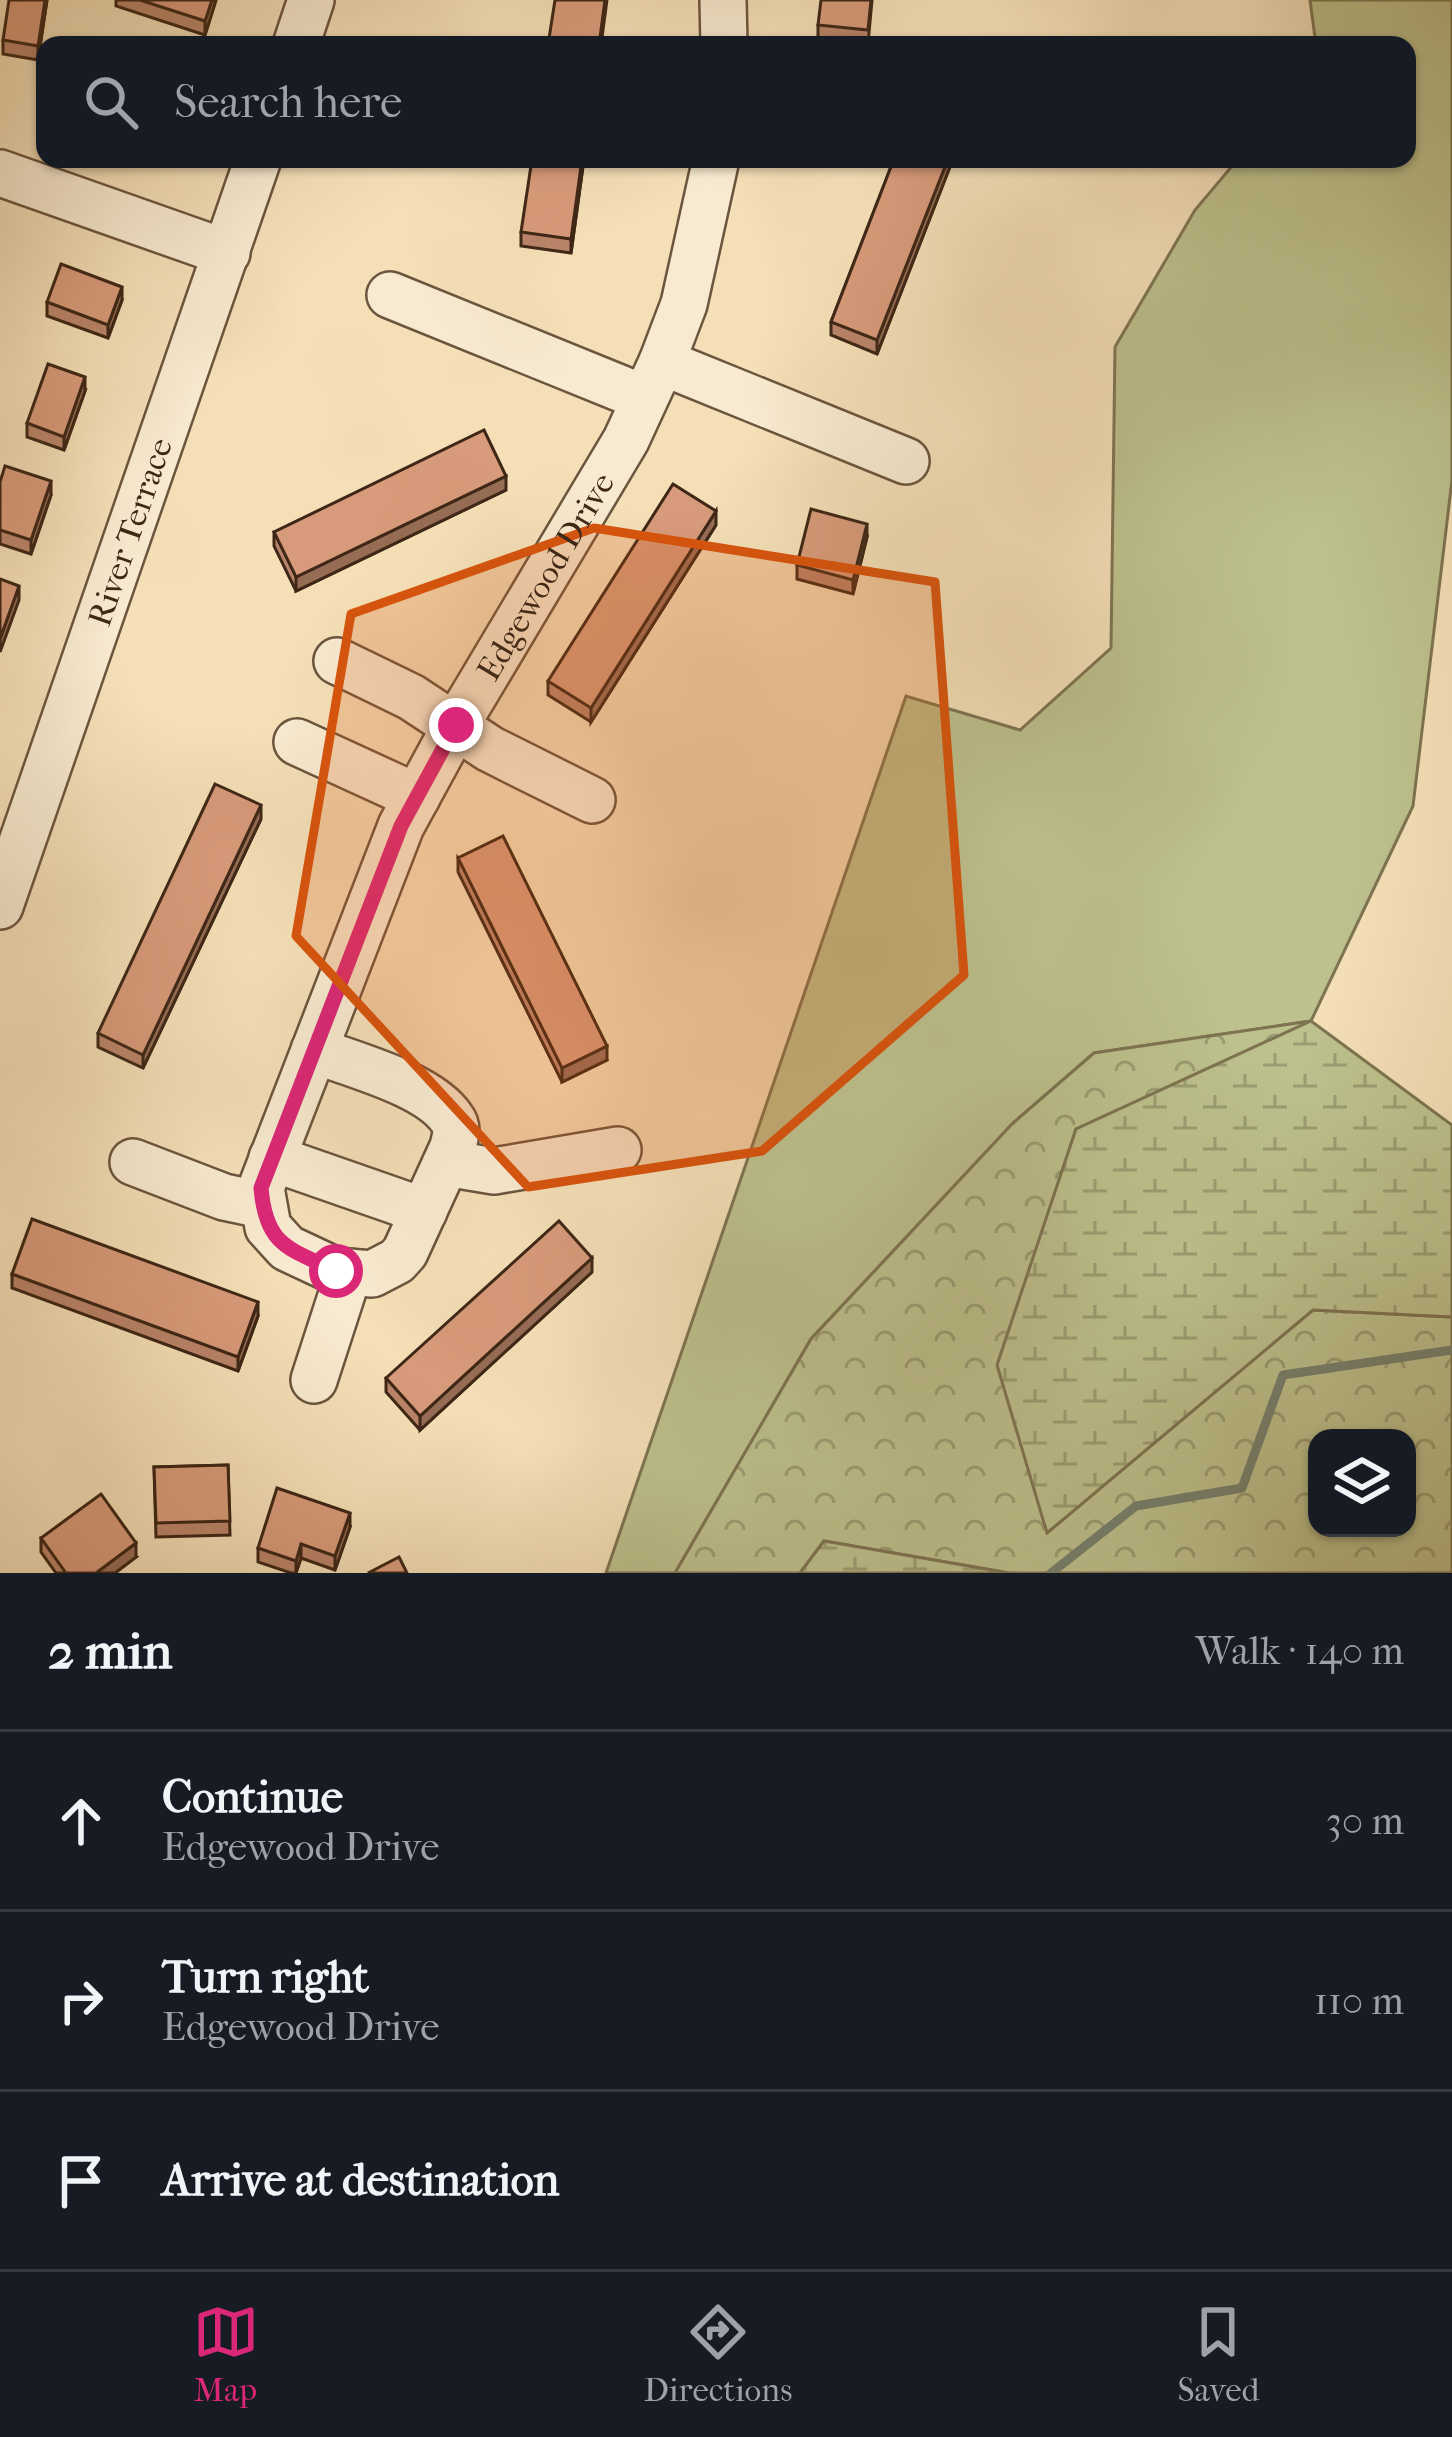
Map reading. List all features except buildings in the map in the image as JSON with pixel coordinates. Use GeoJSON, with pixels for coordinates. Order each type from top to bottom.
{"type":"FeatureCollection","features":[{"type":"Feature","properties":{"kind":"street"},"geometry":{"type":"LineString","coordinates":[[299,36],[311,0]]}},
{"type":"Feature","properties":{"kind":"street"},"geometry":{"type":"LineString","coordinates":[[723,0],[724,36]]}},
{"type":"Feature","properties":{"kind":"street","name":"River Terrace"},"geometry":{"type":"LineString","coordinates":[[0,906],[255,168]]}},
{"type":"Feature","properties":{"kind":"street","name":"Edgewood Drive"},"geometry":{"type":"LineString","coordinates":[[262,1205],[261,1188],[272,1158],[401,826],[626,440],[653,380],[684,304],[714,168]]}},
{"type":"Feature","properties":{"kind":"street"},"geometry":{"type":"LineString","coordinates":[[0,173],[226,253]]}},
{"type":"Feature","properties":{"kind":"street"},"geometry":{"type":"LineString","coordinates":[[390,295],[905,461]]}},
{"type":"Feature","properties":{"kind":"street"},"geometry":{"type":"LineString","coordinates":[[338,661],[411,697],[490,749],[592,800]]}},
{"type":"Feature","properties":{"kind":"street"},"geometry":{"type":"LineString","coordinates":[[297,742],[417,797]]}},
{"type":"Feature","properties":{"kind":"street"},"geometry":{"type":"LineString","coordinates":[[134,1162],[224,1197],[262,1205],[268,1227],[287,1248],[336,1271],[372,1274],[397,1261],[446,1163],[456,1128],[452,1118],[417,1090],[314,1050]]}},
{"type":"Feature","properties":{"kind":"street"},"geometry":{"type":"LineString","coordinates":[[446,1163],[494,1171],[618,1150]]}},
{"type":"Feature","properties":{"kind":"street"},"geometry":{"type":"LineString","coordinates":[[272,1158],[424,1211]]}},
{"type":"Feature","properties":{"kind":"street"},"geometry":{"type":"LineString","coordinates":[[314,1380],[349,1272]]}},
{"type":"Feature","properties":{"kind":"highlighted area"},"geometry":{"type":"Polygon","coordinates":[[[594,528],[935,582],[964,975],[762,1151],[528,1187],[296,936],[351,614],[594,528]]]}},
{"type":"Feature","properties":{"kind":"green space"},"geometry":{"type":"Polygon","coordinates":[[[1310,0],[1452,0],[1452,480],[1413,806],[1311,1021],[1094,1053],[1013,1123],[811,1339],[675,1573],[606,1573],[906,696],[1020,730],[1111,648],[1115,347],[1195,210],[1230,168],[1416,168],[1416,36],[1315,36],[1310,0]]]}},
{"type":"Feature","properties":{"kind":"green space"},"geometry":{"type":"Polygon","coordinates":[[[1311,1021],[1076,1129],[998,1366],[1048,1532],[1313,1310],[1452,1317],[1452,1573],[1009,1573],[824,1541],[800,1573],[675,1573],[811,1339],[1013,1123],[1094,1053],[1311,1021]]]}},
{"type":"Feature","properties":{"kind":"green space"},"geometry":{"type":"Polygon","coordinates":[[[1311,1021],[1452,1125],[1452,1317],[1313,1310],[1047,1533],[997,1365],[1076,1129],[1311,1021]]]}},
{"type":"Feature","properties":{"kind":"green space"},"geometry":{"type":"Polygon","coordinates":[[[824,1541],[1009,1573],[800,1573],[824,1541]]]}},
{"type":"Feature","properties":{"kind":"waterway"},"geometry":{"type":"LineString","coordinates":[[1051,1573],[1136,1506],[1242,1488],[1283,1375],[1452,1350]]}},
{"type":"Feature","properties":{"kind":"route"},"geometry":{"type":"LineString","coordinates":[[336,1271],[287,1248],[268,1227],[261,1188],[401,826],[456,725]]}}]}
